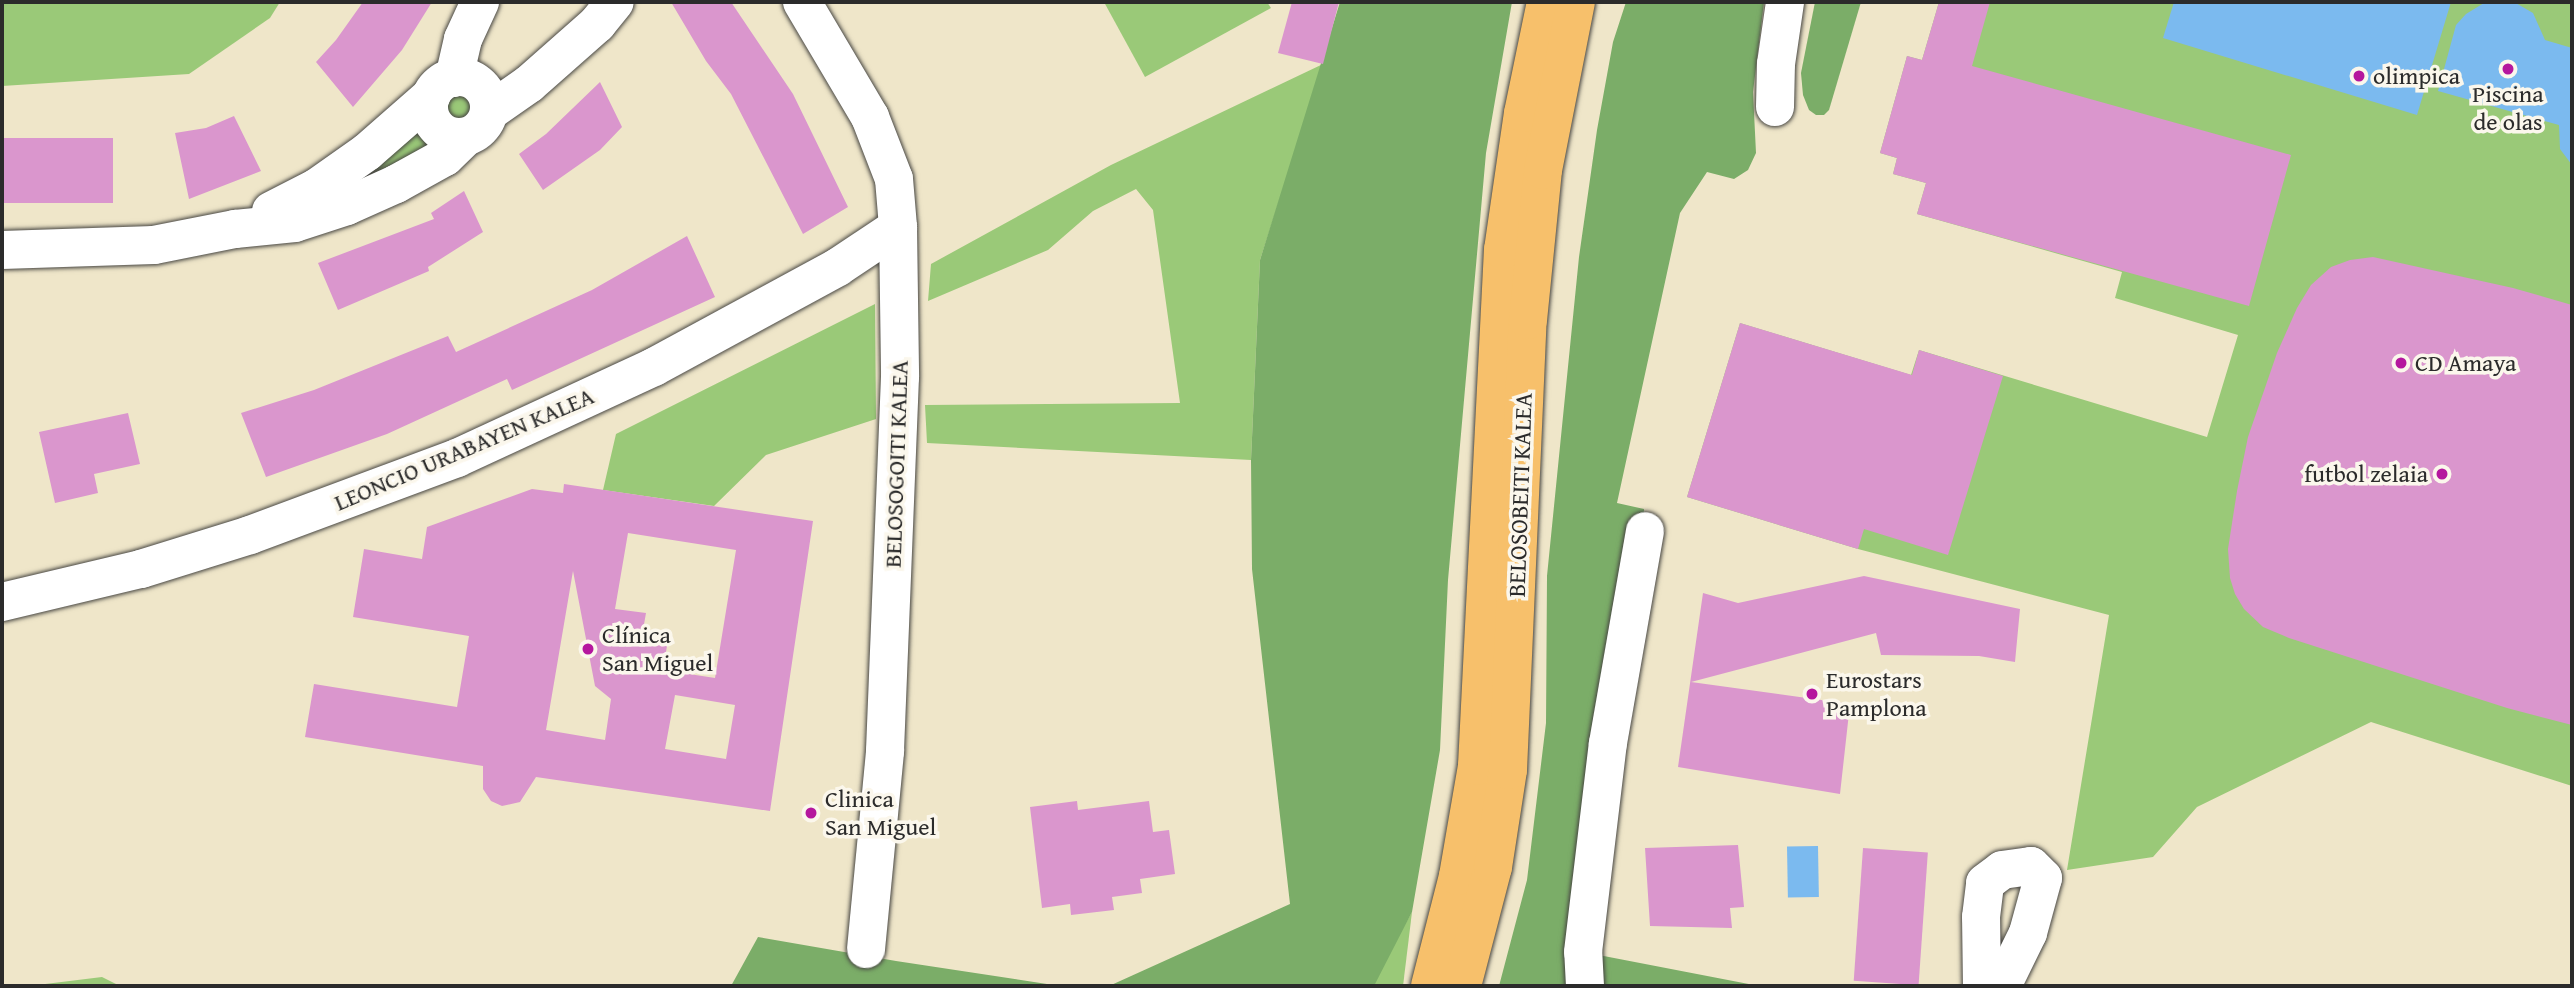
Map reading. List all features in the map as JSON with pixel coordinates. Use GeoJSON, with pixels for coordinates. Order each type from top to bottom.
{"type":"FeatureCollection","features":[{"type":"Feature","properties":{"kind":"main road","name":"BELOSOBEITI KALEA"},"geometry":{"type":"LineString","coordinates":[[1430,986],[1458,876],[1477,766],[1503,250],[1523,113],[1546,2]]}},
{"type":"Feature","properties":{"kind":"main road","name":"BELOSOBEITI KALEA"},"geometry":{"type":"LineString","coordinates":[[1462,986],[1493,867],[1508,770],[1529,306],[1544,170],[1576,2]]}},
{"type":"Feature","properties":{"kind":"street"},"geometry":{"type":"LineString","coordinates":[[235,229],[316,188],[367,152],[443,86],[469,79],[480,85],[489,100],[478,124],[448,135],[435,124],[429,109],[443,86],[480,2]]}},
{"type":"Feature","properties":{"kind":"street"},"geometry":{"type":"LineString","coordinates":[[2,250],[154,245],[235,229],[295,223],[347,206],[444,157],[478,124],[529,84],[597,24],[615,2]]}},
{"type":"Feature","properties":{"kind":"street","name":"BELOSOGOITI KALEA"},"geometry":{"type":"LineString","coordinates":[[802,2],[870,117],[894,179],[898,227],[900,377],[885,752],[866,949]]}},
{"type":"Feature","properties":{"kind":"street"},"geometry":{"type":"LineString","coordinates":[[1775,107],[1776,64],[1785,2]]}},
{"type":"Feature","properties":{"kind":"street","name":"LEONCIO URABAYEN KALEA"},"geometry":{"type":"LineString","coordinates":[[2,602],[141,569],[238,538],[457,458],[654,367],[838,267],[898,227]]}},
{"type":"Feature","properties":{"kind":"street"},"geometry":{"type":"LineString","coordinates":[[1576,984],[1608,743],[1645,531]]}},
{"type":"Feature","properties":{"kind":"street"},"geometry":{"type":"LineString","coordinates":[[1983,986],[1982,917],[1985,883],[2002,870],[2031,866],[2043,878],[2028,933],[2002,986]]}},
{"type":"Feature","properties":{"kind":"green space"},"geometry":{"type":"Polygon","coordinates":[[[2,2],[280,2],[270,18],[189,74],[2,86],[2,2]]]}},
{"type":"Feature","properties":{"kind":"green space"},"geometry":{"type":"Polygon","coordinates":[[[1104,2],[1267,2],[1271,8],[1145,77],[1104,2]]]}},
{"type":"Feature","properties":{"kind":"green space"},"geometry":{"type":"Polygon","coordinates":[[[1340,2],[1512,2],[1486,153],[1448,580],[1440,750],[1412,912],[1374,986],[1109,986],[1290,904],[1252,569],[1251,460],[1260,260],[1340,2]]]}},
{"type":"Feature","properties":{"kind":"green space"},"geometry":{"type":"Polygon","coordinates":[[[1626,2],[1764,2],[1753,92],[1756,153],[1748,170],[1734,179],[1707,172],[1680,213],[1617,503],[1644,509],[1645,531],[1583,952],[1759,986],[1499,986],[1527,880],[1546,723],[1547,576],[1579,257],[1613,42],[1626,2]]]}},
{"type":"Feature","properties":{"kind":"green space"},"geometry":{"type":"Polygon","coordinates":[[[1815,2],[1861,2],[1829,110],[1824,115],[1816,115],[1809,110],[1803,95],[1801,73],[1815,2]]]}},
{"type":"Feature","properties":{"kind":"green space","name":"CD Amaya"},"geometry":{"type":"Polygon","coordinates":[[[1939,2],[2572,2],[2572,786],[2371,722],[2197,807],[2153,857],[2067,870],[2109,615],[1858,549],[1687,497],[1740,323],[1911,375],[1919,350],[2207,437],[2238,335],[2115,298],[2122,272],[1917,214],[1926,183],[1893,174],[1897,158],[1880,153],[1907,56],[1922,60],[1939,2]]]}},
{"type":"Feature","properties":{"kind":"green space"},"geometry":{"type":"Polygon","coordinates":[[[1323,64],[1260,260],[1251,460],[927,443],[925,405],[1180,403],[1153,210],[1136,189],[1093,211],[1048,250],[928,301],[931,264],[1111,165],[1323,64]]]}},
{"type":"Feature","properties":{"kind":"green space"},"geometry":{"type":"Polygon","coordinates":[[[459,92],[470,96],[474,107],[470,118],[459,122],[448,118],[444,107],[448,96],[459,92]]]}},
{"type":"Feature","properties":{"kind":"green space"},"geometry":{"type":"Polygon","coordinates":[[[414,123],[432,149],[331,199],[414,123]]]}},
{"type":"Feature","properties":{"kind":"green space"},"geometry":{"type":"Polygon","coordinates":[[[875,304],[876,419],[766,455],[714,506],[603,490],[616,434],[875,304]]]}},
{"type":"Feature","properties":{"kind":"green space"},"geometry":{"type":"Polygon","coordinates":[[[1412,912],[1403,986],[1370,986],[1412,912]]]}},
{"type":"Feature","properties":{"kind":"green space"},"geometry":{"type":"Polygon","coordinates":[[[758,937],[896,961],[1060,986],[731,986],[758,937]]]}},
{"type":"Feature","properties":{"kind":"green space"},"geometry":{"type":"Polygon","coordinates":[[[102,977],[120,986],[29,986],[102,977]]]}},
{"type":"Feature","properties":{"kind":"water","name":"olimpica"},"geometry":{"type":"Polygon","coordinates":[[[2174,2],[2451,2],[2417,115],[2163,38],[2174,2]]]}},
{"type":"Feature","properties":{"kind":"water","name":"Piscina de olas"},"geometry":{"type":"Polygon","coordinates":[[[2514,2],[2533,13],[2545,40],[2572,48],[2572,165],[2560,149],[2559,125],[2438,91],[2456,25],[2466,14],[2484,3],[2514,2]]]}},
{"type":"Feature","properties":{"kind":"water"},"geometry":{"type":"Polygon","coordinates":[[[1818,846],[1819,897],[1788,898],[1787,847],[1818,846]]]}},
{"type":"Feature","properties":{"kind":"building"},"geometry":{"type":"Polygon","coordinates":[[[363,2],[432,2],[402,50],[353,107],[316,62],[336,40],[363,2]]]}},
{"type":"Feature","properties":{"kind":"building"},"geometry":{"type":"Polygon","coordinates":[[[671,2],[731,2],[793,94],[848,207],[803,234],[731,94],[706,61],[671,2]]]}},
{"type":"Feature","properties":{"kind":"building"},"geometry":{"type":"Polygon","coordinates":[[[1292,2],[1339,2],[1323,64],[1278,53],[1292,2]]]}},
{"type":"Feature","properties":{"kind":"building"},"geometry":{"type":"Polygon","coordinates":[[[1939,2],[1990,2],[1972,66],[2291,155],[2249,306],[1917,214],[1926,183],[1893,174],[1897,158],[1880,153],[1907,56],[1922,60],[1939,2]]]}},
{"type":"Feature","properties":{"kind":"building"},"geometry":{"type":"Polygon","coordinates":[[[600,82],[622,127],[600,150],[543,190],[519,154],[546,134],[600,82]]]}},
{"type":"Feature","properties":{"kind":"building"},"geometry":{"type":"Polygon","coordinates":[[[234,116],[261,171],[189,199],[175,133],[206,128],[234,116]]]}},
{"type":"Feature","properties":{"kind":"building"},"geometry":{"type":"Polygon","coordinates":[[[2,138],[113,138],[113,203],[2,203],[2,138]]]}},
{"type":"Feature","properties":{"kind":"building"},"geometry":{"type":"Polygon","coordinates":[[[464,191],[483,232],[428,267],[429,271],[338,310],[318,263],[434,219],[431,213],[464,191]]]}},
{"type":"Feature","properties":{"kind":"building"},"geometry":{"type":"Polygon","coordinates":[[[687,236],[715,297],[512,390],[507,379],[387,434],[266,477],[241,413],[314,390],[448,336],[456,352],[592,290],[687,236]]]}},
{"type":"Feature","properties":{"kind":"building"},"geometry":{"type":"Polygon","coordinates":[[[2373,257],[2513,288],[2572,305],[2572,725],[2507,708],[2289,638],[2263,627],[2244,609],[2235,594],[2230,578],[2228,549],[2237,491],[2248,437],[2277,353],[2297,308],[2311,285],[2331,267],[2350,260],[2373,257]]]}},
{"type":"Feature","properties":{"kind":"building"},"geometry":{"type":"Polygon","coordinates":[[[1740,323],[1912,375],[1919,350],[2003,376],[1948,555],[1864,529],[1858,549],[1687,497],[1740,323]]]}},
{"type":"Feature","properties":{"kind":"building"},"geometry":{"type":"Polygon","coordinates":[[[128,413],[140,464],[94,474],[98,493],[55,503],[39,432],[128,413]]]}},
{"type":"Feature","properties":{"kind":"building","name":"Clínica San Miguel"},"geometry":{"type":"Polygon","coordinates":[[[564,484],[813,521],[770,811],[536,777],[520,802],[502,806],[491,801],[483,789],[483,766],[305,737],[314,684],[457,707],[469,636],[353,617],[364,549],[422,559],[427,527],[532,489],[563,493],[564,484]],[[628,533],[615,609],[646,613],[643,630],[669,634],[663,670],[715,678],[736,550],[628,533]],[[573,571],[546,730],[605,740],[611,699],[595,686],[573,571]],[[675,695],[665,749],[726,759],[735,705],[675,695]]]}},
{"type":"Feature","properties":{"kind":"building"},"geometry":{"type":"Polygon","coordinates":[[[1864,576],[2020,609],[2015,662],[1979,656],[1881,655],[1876,633],[1691,682],[1850,704],[1840,794],[1678,767],[1703,593],[1738,603],[1864,576]]]}},
{"type":"Feature","properties":{"kind":"building"},"geometry":{"type":"Polygon","coordinates":[[[1077,801],[1078,810],[1149,801],[1153,832],[1169,830],[1175,874],[1140,879],[1142,893],[1112,897],[1114,910],[1071,915],[1070,904],[1042,908],[1030,807],[1077,801]]]}},
{"type":"Feature","properties":{"kind":"building"},"geometry":{"type":"Polygon","coordinates":[[[1738,845],[1744,907],[1730,908],[1732,928],[1650,926],[1645,848],[1738,845]]]}},
{"type":"Feature","properties":{"kind":"building"},"geometry":{"type":"Polygon","coordinates":[[[1863,848],[1928,853],[1919,985],[1854,981],[1863,848]]]}},
{"type":"Feature","properties":{"kind":"place","name":"Piscina de olas"},"geometry":{"type":"Point","coordinates":[2508,69]}},
{"type":"Feature","properties":{"kind":"place","name":"olimpica"},"geometry":{"type":"Point","coordinates":[2359,76]}},
{"type":"Feature","properties":{"kind":"place","name":"CD Amaya"},"geometry":{"type":"Point","coordinates":[2401,363]}},
{"type":"Feature","properties":{"kind":"place","name":"futbol zelaia"},"geometry":{"type":"Point","coordinates":[2442,474]}},
{"type":"Feature","properties":{"kind":"place","name":"Clínica San Miguel"},"geometry":{"type":"Point","coordinates":[588,649]}},
{"type":"Feature","properties":{"kind":"place","name":"Eurostars Pamplona"},"geometry":{"type":"Point","coordinates":[1812,694]}},
{"type":"Feature","properties":{"kind":"place","name":"Clinica San Miguel"},"geometry":{"type":"Point","coordinates":[811,813]}}]}
